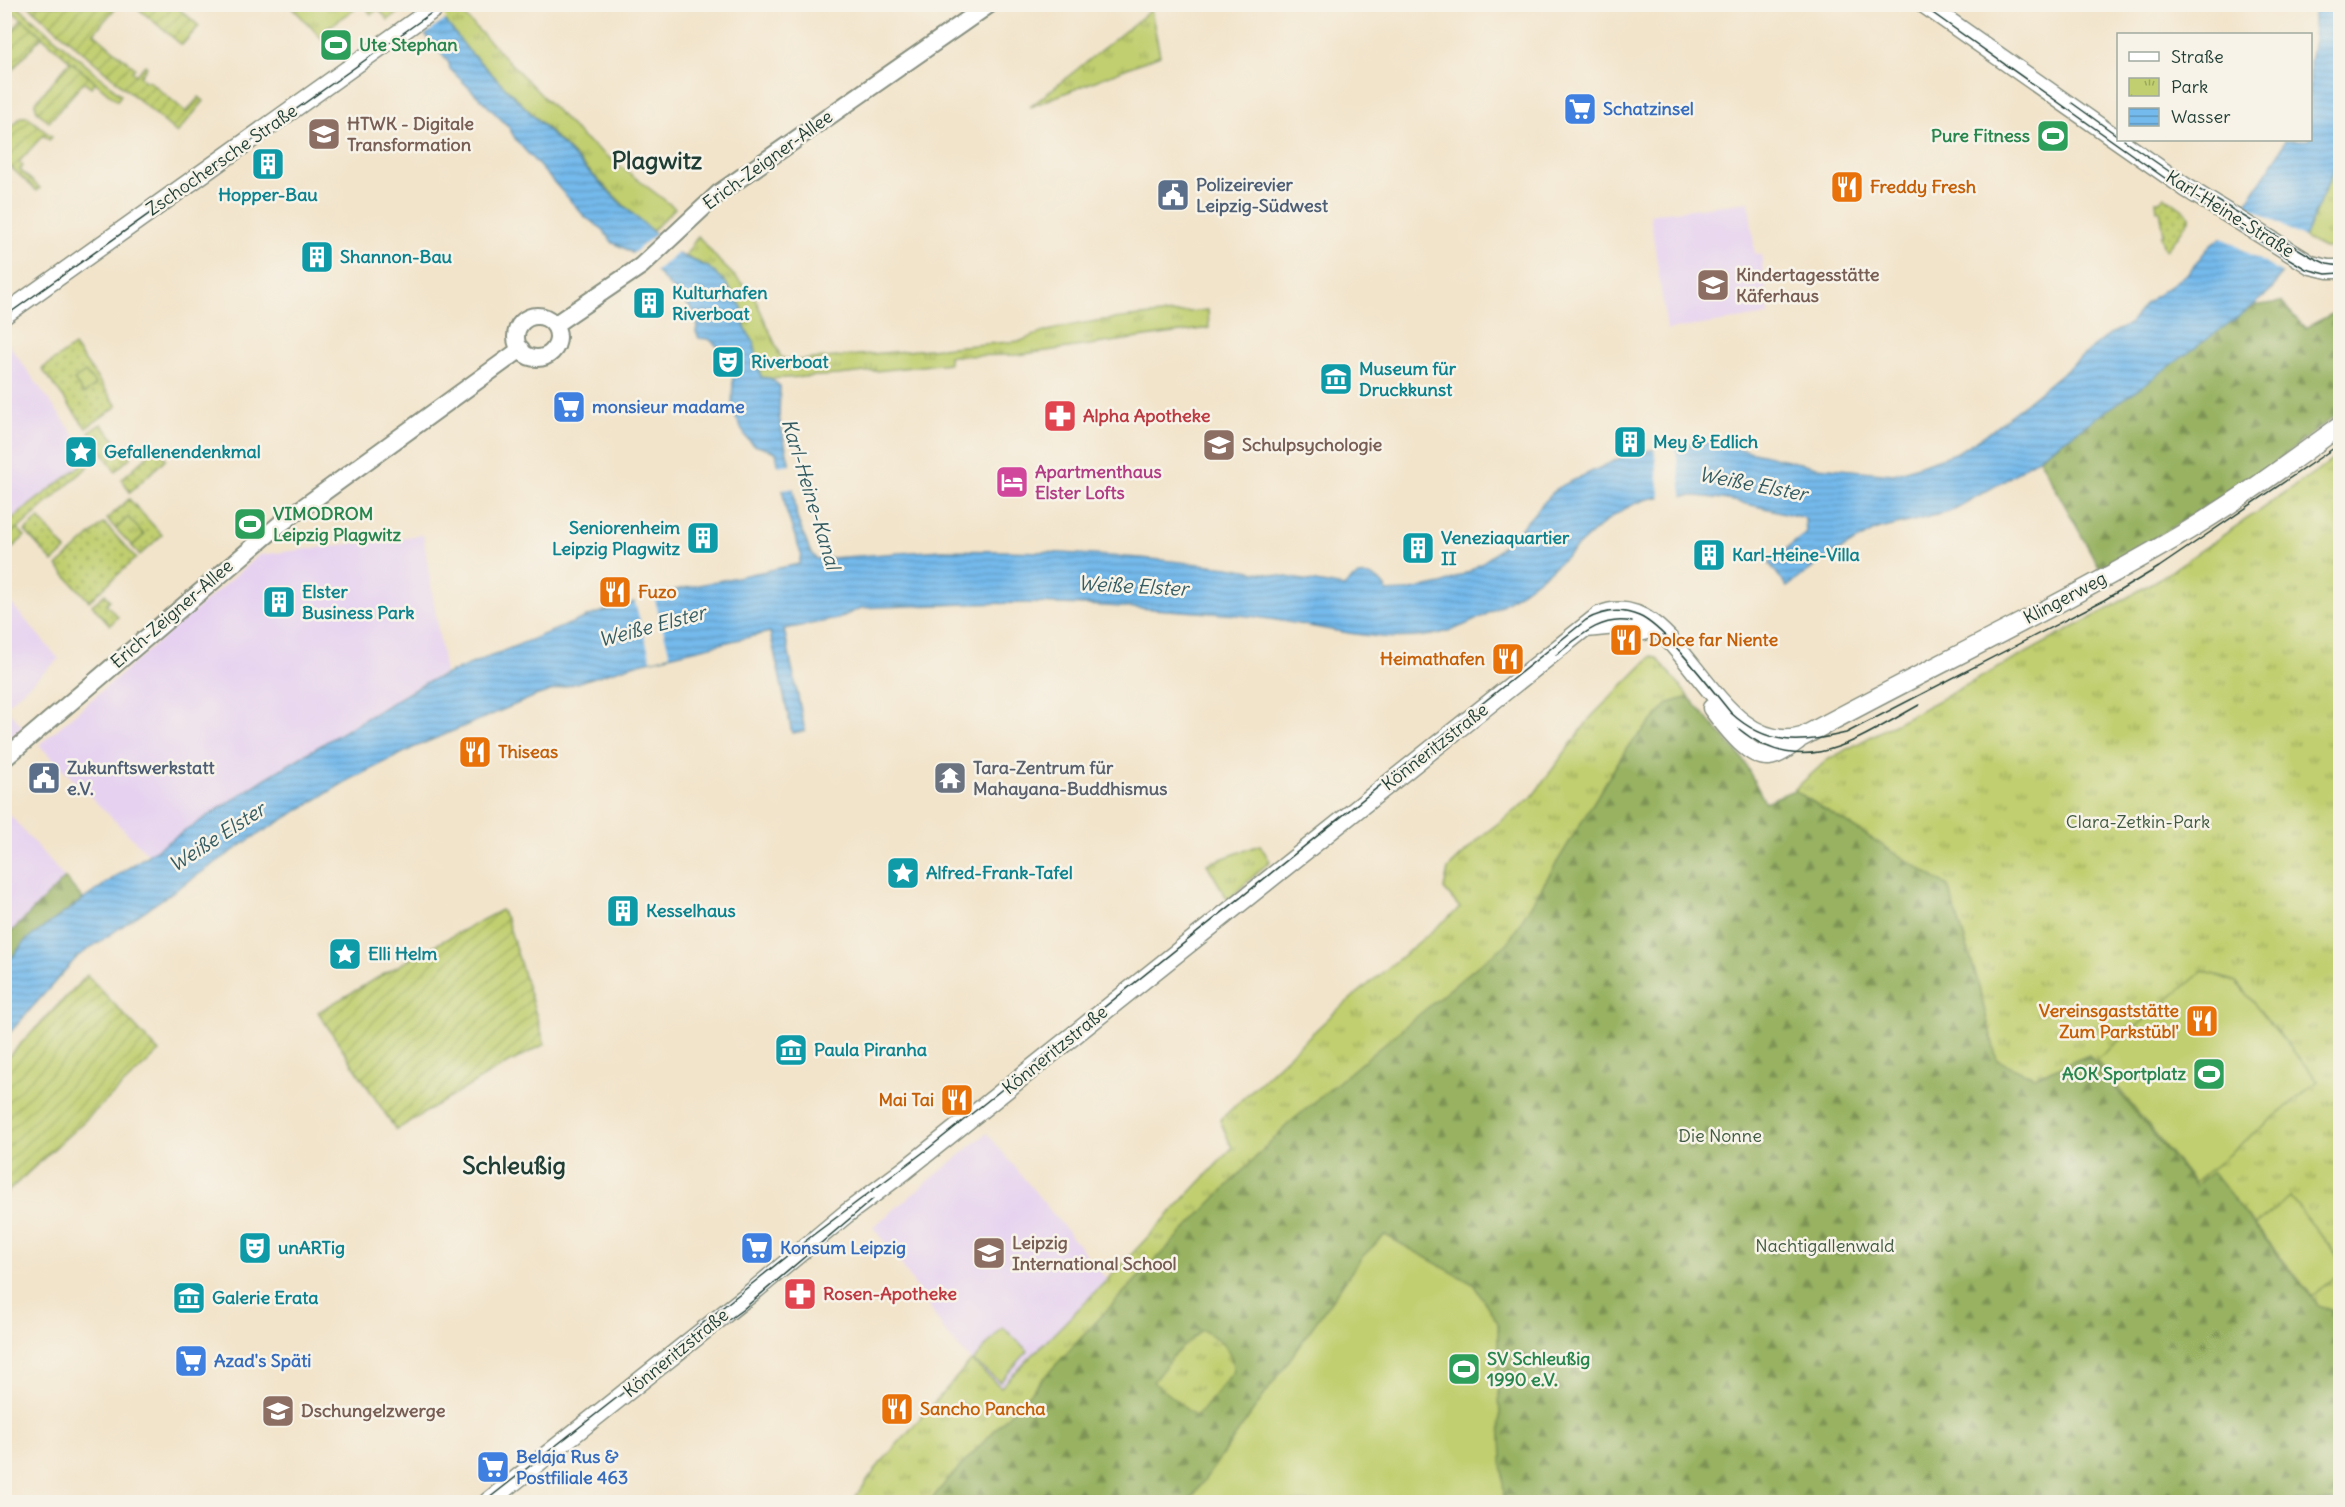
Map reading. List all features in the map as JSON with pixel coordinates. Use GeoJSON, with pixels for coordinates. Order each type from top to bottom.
{"type":"FeatureCollection","features":[{"type":"Feature","properties":{"kind":"main road","name":"Zschochersche Straße"},"geometry":{"type":"LineString","coordinates":[[4,315],[440,4]]}},
{"type":"Feature","properties":{"kind":"main road","name":"Karl-Heine-Straße"},"geometry":{"type":"LineString","coordinates":[[1924,4],[2117,139]]}},
{"type":"Feature","properties":{"kind":"main road","name":"Karl-Heine-Straße"},"geometry":{"type":"LineString","coordinates":[[2119,141],[2232,217],[2300,258],[2319,267],[2340,269]]}},
{"type":"Feature","properties":{"kind":"main road","name":"Klingerweg"},"geometry":{"type":"LineString","coordinates":[[1774,747],[1785,740],[1802,737],[2180,535],[2277,473],[2340,426]]}},
{"type":"Feature","properties":{"kind":"main road","name":"Könneritzstraße"},"geometry":{"type":"LineString","coordinates":[[488,1503],[756,1289],[846,1214],[905,1170],[1584,628],[1606,614],[1613,611],[1628,612],[1652,624],[1741,722],[1774,747]]}},
{"type":"Feature","properties":{"kind":"main road"},"geometry":{"type":"LineString","coordinates":[[1584,628],[1626,624],[1646,632],[1748,748],[1762,756],[1774,747]]}},
{"type":"Feature","properties":{"kind":"street","name":"Erich-Zeigner-Allee"},"geometry":{"type":"LineString","coordinates":[[554,325],[641,266],[719,193],[990,4]]}},
{"type":"Feature","properties":{"kind":"street"},"geometry":{"type":"LineString","coordinates":[[538,316],[544,317],[554,325],[557,330],[557,343],[550,353],[545,356],[532,357],[521,349],[517,341],[517,332],[525,320],[538,316]]}},
{"type":"Feature","properties":{"kind":"street","name":"Erich-Zeigner-Allee"},"geometry":{"type":"LineString","coordinates":[[4,759],[280,524],[521,349]]}},
{"type":"Feature","properties":{"kind":"shaded area","name":"Kindertagesstätte Käferhaus"},"geometry":{"type":"Polygon","coordinates":[[[1749,202],[1755,254],[1761,254],[1769,315],[1667,330],[1650,214],[1749,202]]]}},
{"type":"Feature","properties":{"kind":"shaded area"},"geometry":{"type":"Polygon","coordinates":[[[4,338],[91,458],[5,524],[4,524],[4,338]]]}},
{"type":"Feature","properties":{"kind":"shaded area"},"geometry":{"type":"Polygon","coordinates":[[[423,535],[445,673],[266,778],[149,855],[39,745],[259,555],[423,535]]]}},
{"type":"Feature","properties":{"kind":"shaded area"},"geometry":{"type":"Polygon","coordinates":[[[5,596],[59,659],[4,706],[5,596]]]}},
{"type":"Feature","properties":{"kind":"shaded area"},"geometry":{"type":"Polygon","coordinates":[[[5,707],[23,727],[4,743],[5,707]]]}},
{"type":"Feature","properties":{"kind":"shaded area"},"geometry":{"type":"Polygon","coordinates":[[[10,815],[83,899],[25,941],[5,966],[4,820],[10,815]]]}},
{"type":"Feature","properties":{"kind":"shaded area","name":"Leipzig International School"},"geometry":{"type":"Polygon","coordinates":[[[987,1133],[1107,1280],[1001,1387],[971,1361],[946,1333],[900,1262],[873,1227],[987,1133]]]}},
{"type":"Feature","properties":{"kind":"green space"},"geometry":{"type":"Polygon","coordinates":[[[405,4],[407,6],[388,20],[379,9],[371,14],[364,5],[405,4]]]}},
{"type":"Feature","properties":{"kind":"green space"},"geometry":{"type":"Polygon","coordinates":[[[5,5],[16,5],[121,95],[117,101],[5,5]]]}},
{"type":"Feature","properties":{"kind":"green space"},"geometry":{"type":"Polygon","coordinates":[[[28,5],[118,5],[94,33],[135,68],[132,71],[136,75],[145,65],[147,67],[140,76],[186,112],[199,97],[204,101],[177,133],[28,5]]]}},
{"type":"Feature","properties":{"kind":"green space"},"geometry":{"type":"Polygon","coordinates":[[[134,5],[175,5],[199,26],[182,45],[134,5]]]}},
{"type":"Feature","properties":{"kind":"green space"},"geometry":{"type":"Polygon","coordinates":[[[290,5],[361,5],[326,29],[333,42],[328,45],[290,5]]]}},
{"type":"Feature","properties":{"kind":"green space"},"geometry":{"type":"Polygon","coordinates":[[[433,5],[454,5],[582,137],[675,208],[651,232],[468,50],[433,5]]]}},
{"type":"Feature","properties":{"kind":"green space"},"geometry":{"type":"Polygon","coordinates":[[[1151,10],[1160,55],[1030,107],[1151,10]]]}},
{"type":"Feature","properties":{"kind":"green space"},"geometry":{"type":"Polygon","coordinates":[[[22,19],[42,36],[5,78],[5,39],[22,19]]]}},
{"type":"Feature","properties":{"kind":"green space"},"geometry":{"type":"Polygon","coordinates":[[[70,61],[95,82],[91,87],[84,82],[49,122],[37,111],[35,103],[70,61]]]}},
{"type":"Feature","properties":{"kind":"green space"},"geometry":{"type":"Polygon","coordinates":[[[21,117],[28,117],[52,137],[49,140],[43,135],[19,162],[23,166],[20,170],[40,188],[37,191],[5,162],[5,135],[21,117]]]}},
{"type":"Feature","properties":{"kind":"green space"},"geometry":{"type":"Polygon","coordinates":[[[2340,155],[2340,247],[2324,248],[2304,238],[2340,155]]]}},
{"type":"Feature","properties":{"kind":"green space"},"geometry":{"type":"Polygon","coordinates":[[[2164,196],[2186,212],[2190,218],[2166,250],[2163,247],[2161,235],[2164,234],[2156,201],[2160,201],[2164,196]]]}},
{"type":"Feature","properties":{"kind":"green space"},"geometry":{"type":"Polygon","coordinates":[[[698,236],[720,262],[753,294],[781,357],[791,361],[1021,341],[1062,327],[1137,316],[1208,310],[1209,328],[1018,355],[949,356],[949,363],[838,375],[766,379],[761,377],[754,343],[745,328],[741,307],[725,282],[708,267],[685,256],[698,236]]]}},
{"type":"Feature","properties":{"kind":"green space"},"geometry":{"type":"Polygon","coordinates":[[[2281,302],[2305,328],[2340,310],[2340,412],[2266,470],[2101,571],[2039,458],[2253,306],[2281,302]]]}},
{"type":"Feature","properties":{"kind":"green space"},"geometry":{"type":"Polygon","coordinates":[[[74,346],[117,406],[86,428],[42,369],[74,346]]]}},
{"type":"Feature","properties":{"kind":"green space"},"geometry":{"type":"Polygon","coordinates":[[[85,372],[96,385],[84,394],[74,380],[85,372]]]}},
{"type":"Feature","properties":{"kind":"green space"},"geometry":{"type":"Polygon","coordinates":[[[101,424],[131,457],[115,471],[89,432],[101,424]]]}},
{"type":"Feature","properties":{"kind":"green space"},"geometry":{"type":"Polygon","coordinates":[[[157,447],[166,459],[130,492],[122,479],[157,447]]]}},
{"type":"Feature","properties":{"kind":"green space","name":"Clara-Zetkin-Park"},"geometry":{"type":"Polygon","coordinates":[[[2340,455],[2340,1314],[2317,1304],[2212,1172],[2195,1186],[2089,1055],[2035,1077],[1997,1060],[1976,975],[1948,886],[1794,790],[1827,760],[2108,609],[2165,575],[2340,455]]]}},
{"type":"Feature","properties":{"kind":"green space"},"geometry":{"type":"Polygon","coordinates":[[[100,456],[5,539],[5,524],[91,458],[100,456]]]}},
{"type":"Feature","properties":{"kind":"green space"},"geometry":{"type":"Polygon","coordinates":[[[129,499],[162,535],[140,555],[132,546],[144,535],[128,518],[116,529],[107,519],[129,499]]]}},
{"type":"Feature","properties":{"kind":"green space"},"geometry":{"type":"Polygon","coordinates":[[[128,517],[144,535],[132,546],[116,529],[128,517]]]}},
{"type":"Feature","properties":{"kind":"green space"},"geometry":{"type":"Polygon","coordinates":[[[39,518],[66,550],[53,562],[25,531],[39,518]]]}},
{"type":"Feature","properties":{"kind":"green space"},"geometry":{"type":"Polygon","coordinates":[[[104,523],[136,558],[89,601],[57,566],[104,523]]]}},
{"type":"Feature","properties":{"kind":"green space"},"geometry":{"type":"Polygon","coordinates":[[[17,528],[25,536],[10,550],[5,544],[5,539],[17,528]]]}},
{"type":"Feature","properties":{"kind":"green space"},"geometry":{"type":"Polygon","coordinates":[[[105,594],[110,600],[106,604],[118,617],[110,625],[92,605],[105,594]]]}},
{"type":"Feature","properties":{"kind":"green space"},"geometry":{"type":"Polygon","coordinates":[[[1652,656],[1657,658],[1689,697],[1669,703],[1626,749],[1507,944],[1482,962],[1288,1124],[1123,1293],[929,1502],[852,1502],[878,1466],[971,1361],[1001,1387],[1108,1279],[1232,1148],[1220,1120],[1335,1012],[1460,908],[1444,889],[1448,869],[1483,835],[1532,797],[1591,717],[1652,656]]]}},
{"type":"Feature","properties":{"kind":"green space","name":"Die Nonne"},"geometry":{"type":"Polygon","coordinates":[[[1689,697],[1742,758],[1765,802],[1794,790],[1948,886],[1976,975],[1997,1060],[2035,1077],[2089,1055],[2195,1186],[2212,1172],[2317,1304],[2340,1314],[2340,1502],[1504,1502],[1498,1323],[1473,1284],[1385,1235],[1362,1257],[1189,1502],[929,1502],[1123,1293],[1288,1124],[1482,962],[1507,944],[1626,749],[1669,703],[1689,697]]]}},
{"type":"Feature","properties":{"kind":"green space"},"geometry":{"type":"Polygon","coordinates":[[[1260,845],[1270,861],[1228,900],[1207,864],[1260,845]]]}},
{"type":"Feature","properties":{"kind":"green space"},"geometry":{"type":"Polygon","coordinates":[[[65,878],[83,899],[25,941],[5,966],[5,938],[65,878]]]}},
{"type":"Feature","properties":{"kind":"green space"},"geometry":{"type":"Polygon","coordinates":[[[501,910],[507,920],[545,1044],[499,1068],[396,1130],[318,1012],[501,910]]]}},
{"type":"Feature","properties":{"kind":"green space","name":"AOK Sportplatz"},"geometry":{"type":"Polygon","coordinates":[[[2203,971],[2236,982],[2318,1081],[2194,1183],[2096,1060],[2203,971]]]}},
{"type":"Feature","properties":{"kind":"green space"},"geometry":{"type":"Polygon","coordinates":[[[87,975],[159,1052],[5,1194],[5,1060],[87,975]]]}},
{"type":"Feature","properties":{"kind":"green space"},"geometry":{"type":"Polygon","coordinates":[[[2290,1197],[2340,1259],[2340,1273],[2312,1296],[2255,1225],[2290,1197]]]}},
{"type":"Feature","properties":{"kind":"green space"},"geometry":{"type":"Polygon","coordinates":[[[1385,1235],[1473,1284],[1498,1323],[1504,1502],[1189,1502],[1362,1257],[1385,1235]]]}},
{"type":"Feature","properties":{"kind":"green space"},"geometry":{"type":"Polygon","coordinates":[[[1003,1327],[1028,1351],[1000,1382],[973,1361],[1003,1327]]]}},
{"type":"Feature","properties":{"kind":"green space"},"geometry":{"type":"Polygon","coordinates":[[[1202,1330],[1224,1345],[1234,1371],[1196,1417],[1153,1382],[1173,1356],[1202,1330]]]}},
{"type":"Feature","properties":{"kind":"water","name":"Weiße Elster"},"geometry":{"type":"Polygon","coordinates":[[[406,5],[433,5],[468,50],[618,201],[678,254],[708,267],[725,282],[742,307],[745,328],[754,343],[761,377],[770,378],[780,386],[779,417],[790,466],[797,518],[810,551],[817,559],[942,550],[1044,552],[1141,558],[1228,567],[1344,587],[1355,578],[1367,576],[1379,580],[1387,592],[1407,591],[1442,584],[1468,572],[1493,555],[1557,488],[1629,454],[1710,442],[1817,467],[1894,474],[1956,453],[1990,432],[2110,334],[2129,325],[2145,304],[2189,272],[2211,244],[2224,237],[2278,155],[2285,141],[2312,141],[2314,5],[2340,5],[2340,156],[2304,238],[2271,291],[2253,306],[2137,390],[2004,481],[1949,512],[1876,530],[1826,558],[1787,587],[1769,563],[1806,533],[1805,518],[1732,501],[1676,495],[1643,500],[1630,506],[1605,522],[1560,562],[1508,601],[1465,625],[1427,636],[1401,638],[1374,636],[1239,615],[1079,605],[1005,603],[861,608],[837,619],[784,629],[805,731],[792,733],[770,632],[639,663],[538,695],[415,747],[347,781],[252,838],[77,957],[5,1038],[5,966],[25,941],[122,872],[266,778],[425,683],[589,616],[666,592],[799,564],[801,554],[786,510],[776,452],[754,445],[746,437],[732,410],[733,379],[723,351],[709,339],[699,338],[696,332],[699,317],[653,268],[626,249],[613,243],[601,228],[585,217],[516,140],[508,126],[450,69],[449,63],[428,38],[406,5]]]}},
{"type":"Feature","properties":{"kind":"pier"},"geometry":{"type":"Polygon","coordinates":[[[437,4],[447,19],[423,36],[405,9],[412,5],[437,4]]]}},
{"type":"Feature","properties":{"kind":"pier"},"geometry":{"type":"Polygon","coordinates":[[[2244,203],[2307,240],[2284,275],[2220,236],[2244,203]]]}},
{"type":"Feature","properties":{"kind":"pier"},"geometry":{"type":"Polygon","coordinates":[[[657,233],[679,251],[654,273],[631,255],[657,233]]]}},
{"type":"Feature","properties":{"kind":"pier"},"geometry":{"type":"Polygon","coordinates":[[[1675,442],[1683,500],[1661,500],[1654,446],[1675,442]]]}},
{"type":"Feature","properties":{"kind":"pier"},"geometry":{"type":"Polygon","coordinates":[[[792,464],[796,488],[780,490],[776,466],[792,464]]]}},
{"type":"Feature","properties":{"kind":"pier"},"geometry":{"type":"Polygon","coordinates":[[[653,593],[670,655],[651,660],[634,599],[653,593]]]}},
{"type":"Feature","properties":{"kind":"tram line"},"geometry":{"type":"LineString","coordinates":[[4,317],[444,4]]}},
{"type":"Feature","properties":{"kind":"tram line"},"geometry":{"type":"LineString","coordinates":[[1920,4],[2214,213],[2306,269],[2326,274],[2340,273]]}},
{"type":"Feature","properties":{"kind":"tram line"},"geometry":{"type":"LineString","coordinates":[[2072,103],[2117,135]]}},
{"type":"Feature","properties":{"kind":"tram line"},"geometry":{"type":"LineString","coordinates":[[2125,141],[2173,174],[2312,257],[2327,264],[2340,266]]}},
{"type":"Feature","properties":{"kind":"tram line"},"geometry":{"type":"LineString","coordinates":[[484,1502],[628,1389],[698,1327],[813,1235],[929,1148],[1586,620],[1598,614],[1619,611],[1639,616],[1650,622],[1674,645],[1731,713],[1758,732],[1771,737],[1799,740],[1830,737],[1846,733],[2104,600],[2159,567],[2340,444]]}},
{"type":"Feature","properties":{"kind":"tram line"},"geometry":{"type":"LineString","coordinates":[[1556,655],[1582,635],[1600,625],[1610,622],[1632,622]]}},
{"type":"Feature","properties":{"kind":"tram line"},"geometry":{"type":"LineString","coordinates":[[1739,729],[1763,745],[1786,752],[1808,753],[1830,749],[1853,741],[1919,705]]}},
{"type":"Feature","properties":{"kind":"tram line"},"geometry":{"type":"LineString","coordinates":[[1429,756],[1488,709]]}},
{"type":"Feature","properties":{"kind":"tram line"},"geometry":{"type":"LineString","coordinates":[[663,1368],[742,1310],[873,1199]]}},
{"type":"Feature","properties":{"kind":"place","name":"Ute Stephan"},"geometry":{"type":"Point","coordinates":[336,45]}},
{"type":"Feature","properties":{"kind":"place","name":"Schatzinsel"},"geometry":{"type":"Point","coordinates":[1580,109]}},
{"type":"Feature","properties":{"kind":"place","name":"HTWK - Digitale Transformation"},"geometry":{"type":"Point","coordinates":[324,134]}},
{"type":"Feature","properties":{"kind":"place","name":"Pure Fitness"},"geometry":{"type":"Point","coordinates":[2053,136]}},
{"type":"Feature","properties":{"kind":"place","name":"Hopper-Bau"},"geometry":{"type":"Point","coordinates":[268,164]}},
{"type":"Feature","properties":{"kind":"place","name":"Freddy Fresh"},"geometry":{"type":"Point","coordinates":[1847,187]}},
{"type":"Feature","properties":{"kind":"place","name":"Polizeirevier Leipzig-Südwest"},"geometry":{"type":"Point","coordinates":[1173,195]}},
{"type":"Feature","properties":{"kind":"place","name":"Shannon-Bau"},"geometry":{"type":"Point","coordinates":[317,257]}},
{"type":"Feature","properties":{"kind":"place","name":"Kindertagesstätte Käferhaus"},"geometry":{"type":"Point","coordinates":[1713,285]}},
{"type":"Feature","properties":{"kind":"place","name":"Kulturhafen Riverboat"},"geometry":{"type":"Point","coordinates":[649,303]}},
{"type":"Feature","properties":{"kind":"place","name":"Riverboat"},"geometry":{"type":"Point","coordinates":[728,362]}},
{"type":"Feature","properties":{"kind":"place","name":"Museum für Druckkunst"},"geometry":{"type":"Point","coordinates":[1336,379]}},
{"type":"Feature","properties":{"kind":"place","name":"monsieur madame"},"geometry":{"type":"Point","coordinates":[569,407]}},
{"type":"Feature","properties":{"kind":"place","name":"Alpha Apotheke"},"geometry":{"type":"Point","coordinates":[1060,416]}},
{"type":"Feature","properties":{"kind":"place","name":"Mey & Edlich"},"geometry":{"type":"Point","coordinates":[1630,442]}},
{"type":"Feature","properties":{"kind":"place","name":"Schulpsychologie"},"geometry":{"type":"Point","coordinates":[1219,445]}},
{"type":"Feature","properties":{"kind":"place","name":"Gefallenendenkmal"},"geometry":{"type":"Point","coordinates":[81,452]}},
{"type":"Feature","properties":{"kind":"place","name":"Apartmenthaus Elster Lofts"},"geometry":{"type":"Point","coordinates":[1012,482]}},
{"type":"Feature","properties":{"kind":"place","name":"VIMODROM Leipzig Plagwitz"},"geometry":{"type":"Point","coordinates":[250,524]}},
{"type":"Feature","properties":{"kind":"place","name":"Seniorenheim Leipzig Plagwitz"},"geometry":{"type":"Point","coordinates":[703,538]}},
{"type":"Feature","properties":{"kind":"place","name":"Veneziaquartier II"},"geometry":{"type":"Point","coordinates":[1418,548]}},
{"type":"Feature","properties":{"kind":"place","name":"Karl-Heine-Villa"},"geometry":{"type":"Point","coordinates":[1709,555]}},
{"type":"Feature","properties":{"kind":"place","name":"Fuzo"},"geometry":{"type":"Point","coordinates":[615,592]}},
{"type":"Feature","properties":{"kind":"place","name":"Elster Business Park"},"geometry":{"type":"Point","coordinates":[279,602]}},
{"type":"Feature","properties":{"kind":"place","name":"Dolce far Niente"},"geometry":{"type":"Point","coordinates":[1626,640]}},
{"type":"Feature","properties":{"kind":"place","name":"Heimathafen"},"geometry":{"type":"Point","coordinates":[1508,659]}},
{"type":"Feature","properties":{"kind":"place","name":"Thiseas"},"geometry":{"type":"Point","coordinates":[475,752]}},
{"type":"Feature","properties":{"kind":"place","name":"Zukunftswerkstatt e.V."},"geometry":{"type":"Point","coordinates":[44,778]}},
{"type":"Feature","properties":{"kind":"place","name":"Tara-Zentrum für Mahayana-Buddhismus"},"geometry":{"type":"Point","coordinates":[950,778]}},
{"type":"Feature","properties":{"kind":"place","name":"Alfred-Frank-Tafel"},"geometry":{"type":"Point","coordinates":[903,873]}},
{"type":"Feature","properties":{"kind":"place","name":"Kesselhaus"},"geometry":{"type":"Point","coordinates":[623,911]}},
{"type":"Feature","properties":{"kind":"place","name":"Elli Helm"},"geometry":{"type":"Point","coordinates":[345,954]}},
{"type":"Feature","properties":{"kind":"place","name":"Vereinsgaststätte Zum Parkstübl'"},"geometry":{"type":"Point","coordinates":[2202,1021]}},
{"type":"Feature","properties":{"kind":"place","name":"Paula Piranha"},"geometry":{"type":"Point","coordinates":[791,1050]}},
{"type":"Feature","properties":{"kind":"place","name":"AOK Sportplatz"},"geometry":{"type":"Point","coordinates":[2209,1074]}},
{"type":"Feature","properties":{"kind":"place","name":"Mai Tai"},"geometry":{"type":"Point","coordinates":[957,1100]}},
{"type":"Feature","properties":{"kind":"place","name":"unARTig"},"geometry":{"type":"Point","coordinates":[255,1248]}},
{"type":"Feature","properties":{"kind":"place","name":"Konsum Leipzig"},"geometry":{"type":"Point","coordinates":[757,1248]}},
{"type":"Feature","properties":{"kind":"place","name":"Leipzig International School"},"geometry":{"type":"Point","coordinates":[989,1253]}},
{"type":"Feature","properties":{"kind":"place","name":"Rosen-Apotheke"},"geometry":{"type":"Point","coordinates":[800,1294]}},
{"type":"Feature","properties":{"kind":"place","name":"Galerie Erata"},"geometry":{"type":"Point","coordinates":[189,1298]}},
{"type":"Feature","properties":{"kind":"place","name":"Azad's Späti"},"geometry":{"type":"Point","coordinates":[191,1361]}},
{"type":"Feature","properties":{"kind":"place","name":"SV Schleußig 1990 e.V."},"geometry":{"type":"Point","coordinates":[1464,1369]}},
{"type":"Feature","properties":{"kind":"place","name":"Sancho Pancha"},"geometry":{"type":"Point","coordinates":[897,1409]}},
{"type":"Feature","properties":{"kind":"place","name":"Dschungelzwerge"},"geometry":{"type":"Point","coordinates":[278,1411]}},
{"type":"Feature","properties":{"kind":"place","name":"Belaja Rus & Postfiliale 463"},"geometry":{"type":"Point","coordinates":[493,1467]}},
{"type":"Feature","properties":{"kind":"district","name":"Plagwitz"},"geometry":{"type":"Point","coordinates":[657,161]}},
{"type":"Feature","properties":{"kind":"district","name":"Schleußig"},"geometry":{"type":"Point","coordinates":[514,1166]}},
{"type":"Feature","properties":{"kind":"water label","name":"Karl-Heine-Kanal"},"geometry":{"type":"Point","coordinates":[811,494]}},
{"type":"Feature","properties":{"kind":"park label","name":"Nachtigallenwald"},"geometry":{"type":"Point","coordinates":[1825,1246]}}]}
